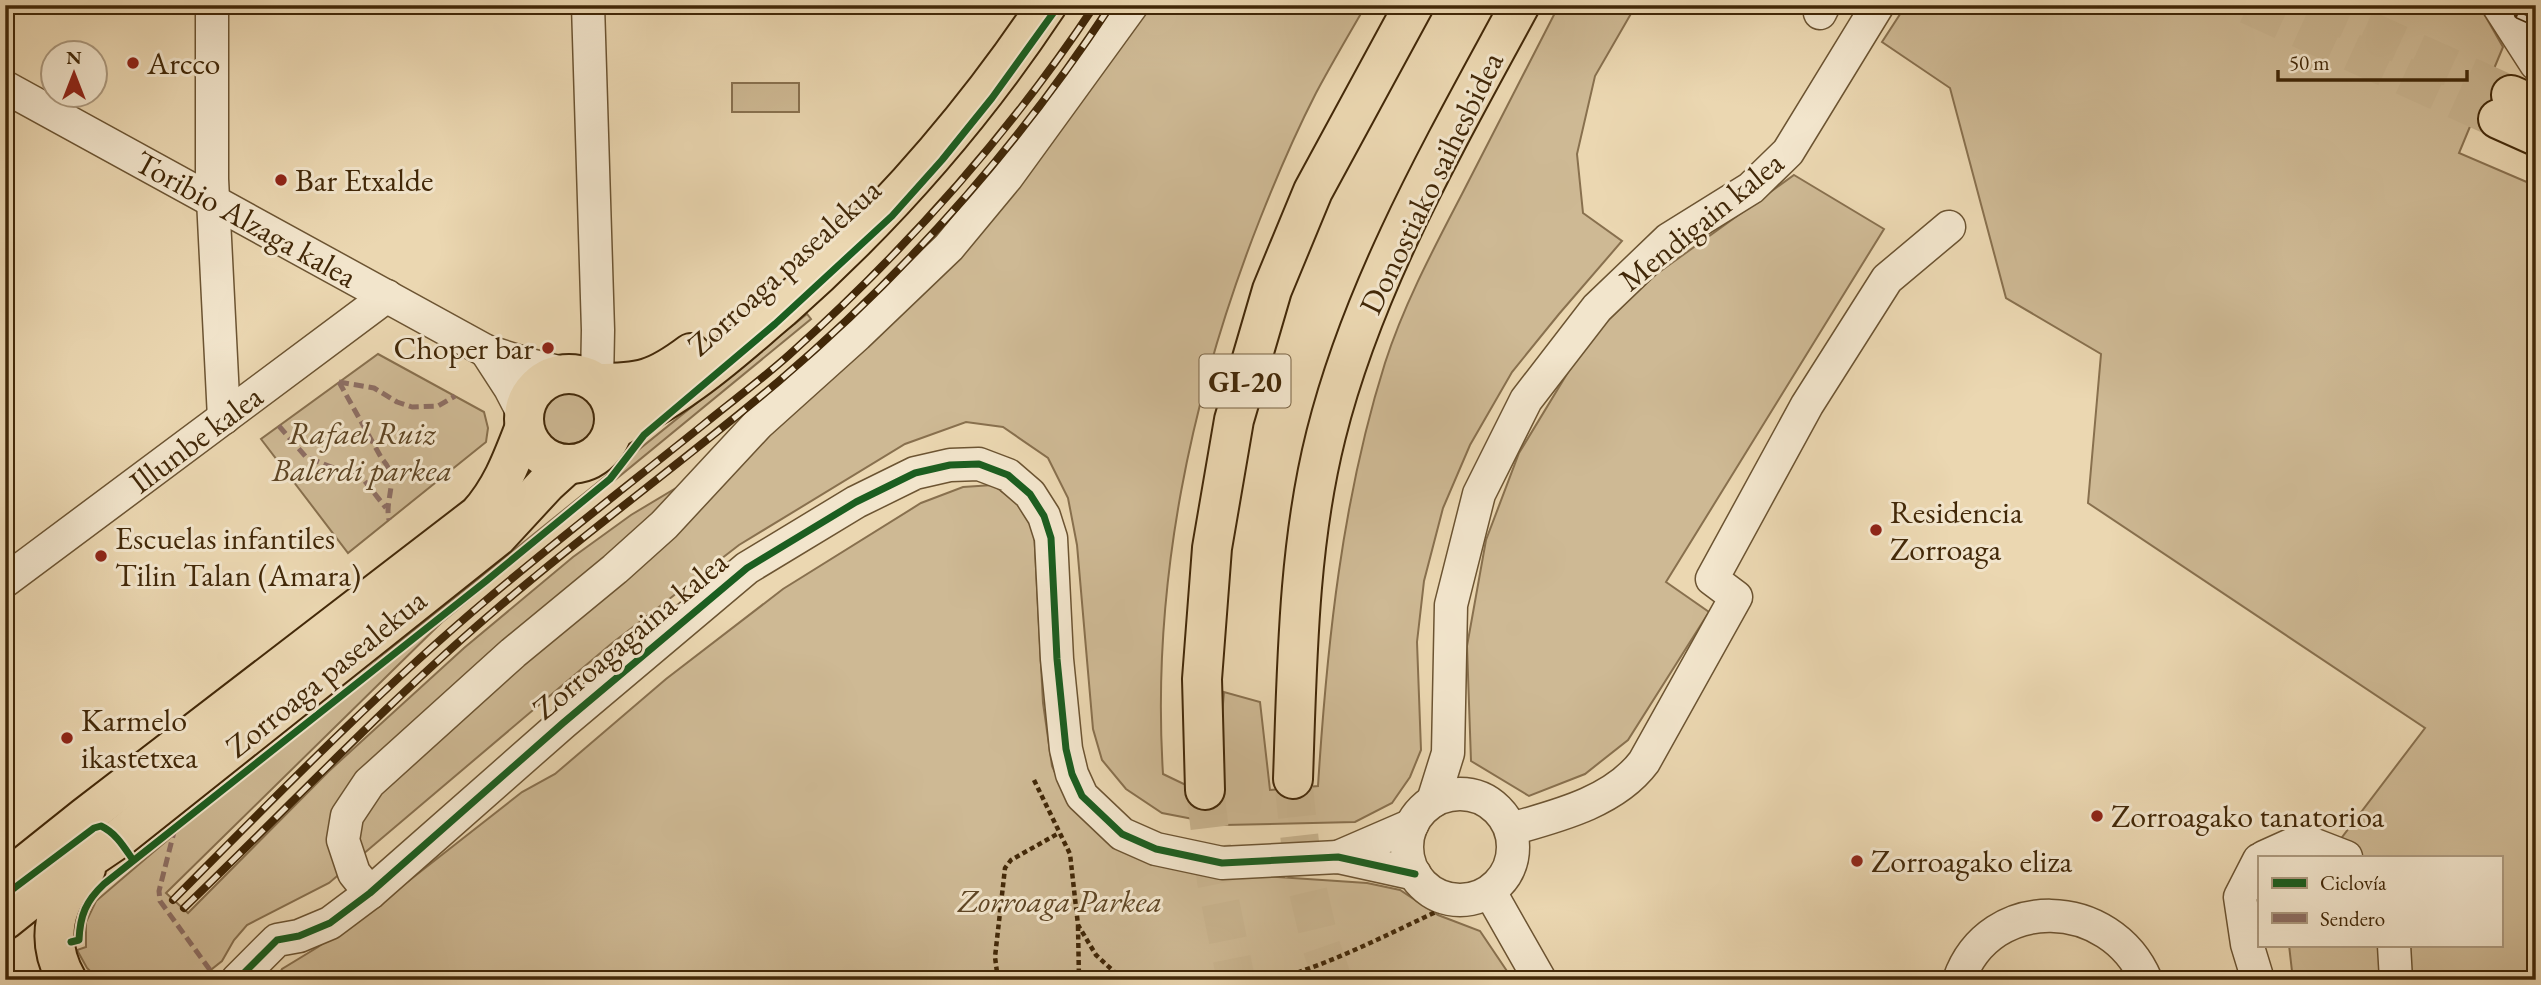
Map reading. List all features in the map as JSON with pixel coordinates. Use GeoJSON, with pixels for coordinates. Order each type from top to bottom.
{"type":"FeatureCollection","features":[{"type":"Feature","properties":{"kind":"main road","name":"Zorroaga pasealekua"},"geometry":{"type":"LineString","coordinates":[[580,378],[646,380],[668,370],[755,301],[853,213],[947,105],[998,40],[1020,5]]}},
{"type":"Feature","properties":{"kind":"main road","name":"Zorroaga pasealekua"},"geometry":{"type":"LineString","coordinates":[[613,430],[685,387],[721,360],[857,239],[954,131],[1047,5]]}},
{"type":"Feature","properties":{"kind":"main road","name":"GI-20"},"geometry":{"type":"LineString","coordinates":[[1205,790],[1202,678],[1212,548],[1234,420],[1272,290],[1314,191],[1414,5]]}},
{"type":"Feature","properties":{"kind":"main road","name":"Donostiako saihesbidea"},"geometry":{"type":"LineString","coordinates":[[1293,779],[1297,675],[1309,525],[1326,436],[1357,336],[1427,177],[1520,5]]}},
{"type":"Feature","properties":{"kind":"main road"},"geometry":{"type":"LineString","coordinates":[[2515,107],[2536,136]]}},
{"type":"Feature","properties":{"kind":"main road"},"geometry":{"type":"LineString","coordinates":[[549,378],[580,378],[606,392],[615,417],[613,430],[607,444],[597,455],[583,462],[553,462],[540,454],[530,443],[524,421],[527,399],[536,386],[549,378]]}},
{"type":"Feature","properties":{"kind":"main road","name":"Zorroaga pasealekua"},"geometry":{"type":"LineString","coordinates":[[5,881],[478,515],[493,499],[506,475],[524,421]]}},
{"type":"Feature","properties":{"kind":"main road","name":"Zorroaga pasealekua"},"geometry":{"type":"LineString","coordinates":[[5,920],[40,892],[118,839],[497,537],[568,464]]}},
{"type":"Feature","properties":{"kind":"main road","name":"Zorroaga pasealekua"},"geometry":{"type":"LineString","coordinates":[[5,868],[59,827],[85,817]]}},
{"type":"Feature","properties":{"kind":"main road"},"geometry":{"type":"LineString","coordinates":[[67,980],[55,945],[56,915],[60,902],[77,878],[118,839]]}},
{"type":"Feature","properties":{"kind":"street"},"geometry":{"type":"LineString","coordinates":[[212,5],[214,203],[224,418]]}},
{"type":"Feature","properties":{"kind":"street"},"geometry":{"type":"LineString","coordinates":[[580,378],[598,330],[587,5]]}},
{"type":"Feature","properties":{"kind":"street"},"geometry":{"type":"LineString","coordinates":[[370,893],[354,873],[343,840],[346,816],[369,783],[513,653],[654,534],[758,424],[857,335],[948,247],[1007,177],[1132,5]]}},
{"type":"Feature","properties":{"kind":"street","name":"Mendigain kalea"},"geometry":{"type":"LineString","coordinates":[[1433,801],[1448,753],[1451,605],[1479,494],[1526,400],[1597,308],[1669,239],[1751,188],[1788,152],[1878,5]]}},
{"type":"Feature","properties":{"kind":"street"},"geometry":{"type":"LineString","coordinates":[[2498,5],[2533,60]]}},
{"type":"Feature","properties":{"kind":"street","name":"Toribio Alzaga kalea"},"geometry":{"type":"LineString","coordinates":[[5,87],[486,351],[580,378]]}},
{"type":"Feature","properties":{"kind":"street"},"geometry":{"type":"LineString","coordinates":[[1511,829],[1566,814],[1633,776],[1644,762],[1736,597],[1712,579],[1807,405],[1887,279],[1949,227]]}},
{"type":"Feature","properties":{"kind":"street","name":"Illunbe kalea"},"geometry":{"type":"LineString","coordinates":[[5,581],[387,296]]}},
{"type":"Feature","properties":{"kind":"street","name":"Toribio Alzaga kalea"},"geometry":{"type":"LineString","coordinates":[[486,351],[510,388],[524,421]]}},
{"type":"Feature","properties":{"kind":"street","name":"Zorroagagaina kalea"},"geometry":{"type":"LineString","coordinates":[[237,980],[277,940],[299,936],[330,923],[370,893],[563,723],[747,568],[856,502],[915,473],[950,465],[979,464],[1008,475],[1030,494],[1044,516],[1051,538],[1057,659],[1066,749],[1072,774],[1082,796],[1099,814],[1122,834],[1156,849],[1190,858],[1222,863],[1338,857],[1415,874]]}},
{"type":"Feature","properties":{"kind":"street"},"geometry":{"type":"LineString","coordinates":[[1448,753],[1478,796]]}},
{"type":"Feature","properties":{"kind":"street"},"geometry":{"type":"LineString","coordinates":[[1463,793],[1478,796],[1492,804],[1503,815],[1511,829],[1514,846],[1511,864],[1503,879],[1490,892],[1476,898],[1447,898],[1423,885],[1408,858],[1407,841],[1412,825],[1421,811],[1433,801],[1447,795],[1463,793]]}},
{"type":"Feature","properties":{"kind":"street","name":"Zorroagagaina kalea"},"geometry":{"type":"LineString","coordinates":[[1338,857],[1412,825]]}},
{"type":"Feature","properties":{"kind":"street"},"geometry":{"type":"LineString","coordinates":[[2266,856],[2302,840],[2343,856]]}},
{"type":"Feature","properties":{"kind":"street"},"geometry":{"type":"LineString","coordinates":[[2258,861],[2240,897],[2247,944],[2258,980]]}},
{"type":"Feature","properties":{"kind":"street"},"geometry":{"type":"LineString","coordinates":[[1490,892],[1540,980]]}},
{"type":"Feature","properties":{"kind":"street"},"geometry":{"type":"LineString","coordinates":[[1959,980],[1976,950],[1994,934],[2016,922],[2039,916],[2063,916],[2086,921],[2107,931],[2126,946],[2140,965],[2146,980]]}},
{"type":"Feature","properties":{"kind":"street","name":"Zorroagagaina kalea"},"geometry":{"type":"LineString","coordinates":[[262,980],[266,968],[299,936]]}},
{"type":"Feature","properties":{"kind":"street"},"geometry":{"type":"LineString","coordinates":[[2395,946],[2396,980]]}},
{"type":"Feature","properties":{"kind":"path"},"geometry":{"type":"LineString","coordinates":[[1034,780],[1070,854],[1078,925],[1079,980]]}},
{"type":"Feature","properties":{"kind":"path"},"geometry":{"type":"LineString","coordinates":[[999,980],[995,957],[1005,868],[1011,860],[1059,833]]}},
{"type":"Feature","properties":{"kind":"path"},"geometry":{"type":"LineString","coordinates":[[1273,980],[1339,958],[1438,911]]}},
{"type":"Feature","properties":{"kind":"path"},"geometry":{"type":"LineString","coordinates":[[1078,925],[1096,955],[1124,980]]}},
{"type":"Feature","properties":{"kind":"green space"},"geometry":{"type":"Polygon","coordinates":[[[1144,5],[1366,5],[1322,82],[1286,155],[1236,285],[1196,422],[1170,561],[1163,632],[1163,774],[1192,788],[1216,787],[1224,692],[1260,702],[1270,790],[1318,786],[1326,679],[1347,519],[1370,414],[1385,363],[1420,277],[1559,5],[1636,5],[1595,76],[1577,154],[1583,213],[1622,241],[1512,372],[1470,445],[1443,508],[1424,581],[1417,642],[1421,750],[1410,777],[1392,803],[1355,822],[1224,825],[1162,813],[1126,789],[1102,760],[1093,729],[1077,545],[1068,498],[1048,458],[1003,427],[966,422],[905,444],[739,545],[611,644],[329,883],[247,925],[234,940],[222,961],[198,980],[99,980],[87,968],[77,950],[86,947],[86,922],[96,901],[390,650],[807,314],[811,319],[442,622],[166,893],[188,913],[329,771],[464,648],[573,557],[631,515],[691,479],[928,285],[1144,5]]]}},
{"type":"Feature","properties":{"kind":"green space"},"geometry":{"type":"Polygon","coordinates":[[[1906,5],[2479,5],[2503,47],[2459,153],[2536,186],[2536,980],[2293,980],[2289,946],[2502,946],[2502,856],[2328,856],[2425,728],[2088,503],[2101,354],[2006,298],[1950,88],[1882,42],[1906,5]]]}},
{"type":"Feature","properties":{"kind":"green space"},"geometry":{"type":"Polygon","coordinates":[[[732,83],[799,83],[799,112],[732,112],[732,83]]]}},
{"type":"Feature","properties":{"kind":"green space"},"geometry":{"type":"Polygon","coordinates":[[[1794,175],[1884,229],[1666,582],[1709,612],[1628,740],[1585,774],[1529,796],[1471,761],[1467,646],[1486,540],[1519,453],[1587,341],[1651,278],[1794,175]]]}},
{"type":"Feature","properties":{"kind":"green space","name":"Rafael Ruiz Balerdi parkea"},"geometry":{"type":"Polygon","coordinates":[[[378,354],[484,412],[488,428],[486,442],[348,553],[261,439],[378,354]]]}},
{"type":"Feature","properties":{"kind":"green space"},"geometry":{"type":"Polygon","coordinates":[[[569,392],[579,394],[587,400],[593,408],[593,428],[587,436],[579,442],[569,444],[559,442],[551,436],[545,428],[543,418],[545,408],[551,400],[559,394],[569,392]]]}},
{"type":"Feature","properties":{"kind":"green space","name":"Zorroaga Parkea"},"geometry":{"type":"Polygon","coordinates":[[[993,485],[1016,502],[1034,530],[1043,703],[1052,766],[1065,795],[1200,872],[1367,883],[1400,890],[1438,915],[1480,931],[1513,980],[276,980],[282,969],[383,901],[522,792],[555,774],[666,679],[783,589],[921,503],[963,487],[993,485]]]}},
{"type":"Feature","properties":{"kind":"tunnel"},"geometry":{"type":"LineString","coordinates":[[2248,5],[2498,119]]}},
{"type":"Feature","properties":{"kind":"tunnel"},"geometry":{"type":"LineString","coordinates":[[2313,5],[2511,95]]}},
{"type":"Feature","properties":{"kind":"tunnel"},"geometry":{"type":"LineString","coordinates":[[1293,779],[1303,870],[1321,946],[1333,980]]}},
{"type":"Feature","properties":{"kind":"tunnel"},"geometry":{"type":"LineString","coordinates":[[1205,790],[1216,881],[1236,980]]}},
{"type":"Feature","properties":{"kind":"railway"},"geometry":{"type":"LineString","coordinates":[[173,900],[328,745],[449,632],[544,552],[768,373],[874,275],[991,146],[1095,5]]}},
{"type":"Feature","properties":{"kind":"railway"},"geometry":{"type":"LineString","coordinates":[[184,908],[379,716],[459,642],[534,577],[779,381],[872,296],[959,205],[999,157],[1076,57],[1111,5]]}},
{"type":"Feature","properties":{"kind":"railway"},"geometry":{"type":"LineString","coordinates":[[2518,15],[2536,23]]}},
{"type":"Feature","properties":{"kind":"marked path"},"geometry":{"type":"LineString","coordinates":[[339,382],[388,466],[391,481],[389,520]]}},
{"type":"Feature","properties":{"kind":"marked path"},"geometry":{"type":"LineString","coordinates":[[339,382],[374,388],[397,402],[412,407],[438,406],[455,396]]}},
{"type":"Feature","properties":{"kind":"marked path"},"geometry":{"type":"LineString","coordinates":[[279,426],[306,457],[364,480],[386,508]]}},
{"type":"Feature","properties":{"kind":"marked path"},"geometry":{"type":"LineString","coordinates":[[175,828],[159,891],[160,901],[210,970]]}},
{"type":"Feature","properties":{"kind":"marked path"},"geometry":{"type":"LineString","coordinates":[[280,977],[294,980]]}},
{"type":"Feature","properties":{"kind":"cycle path"},"geometry":{"type":"LineString","coordinates":[[71,942],[79,940],[85,909],[104,884],[486,581],[610,479],[644,435],[775,324],[892,216],[992,98],[1059,5]]}},
{"type":"Feature","properties":{"kind":"cycle path"},"geometry":{"type":"LineString","coordinates":[[237,980],[277,940],[299,936],[330,923],[370,893],[563,723],[747,568],[856,502],[915,473],[950,465],[979,464],[1008,475],[1030,494],[1044,516],[1051,538],[1057,659],[1066,749],[1072,774],[1082,796],[1122,834],[1156,849],[1222,863],[1338,857],[1415,874]]}},
{"type":"Feature","properties":{"kind":"cycle path"},"geometry":{"type":"LineString","coordinates":[[5,895],[94,828],[101,826],[115,836],[133,860]]}},
{"type":"Feature","properties":{"kind":"place","name":"Arcco"},"geometry":{"type":"Point","coordinates":[133,63]}},
{"type":"Feature","properties":{"kind":"place","name":"Bar Etxalde"},"geometry":{"type":"Point","coordinates":[281,180]}},
{"type":"Feature","properties":{"kind":"place","name":"Choper bar"},"geometry":{"type":"Point","coordinates":[548,348]}},
{"type":"Feature","properties":{"kind":"place","name":"Residencia Zorroaga"},"geometry":{"type":"Point","coordinates":[1876,530]}},
{"type":"Feature","properties":{"kind":"place","name":"Escuelas infantiles Tilin Talan (Amara)"},"geometry":{"type":"Point","coordinates":[101,556]}},
{"type":"Feature","properties":{"kind":"place","name":"Karmelo ikastetxea"},"geometry":{"type":"Point","coordinates":[67,738]}},
{"type":"Feature","properties":{"kind":"place","name":"Zorroagako tanatorioa"},"geometry":{"type":"Point","coordinates":[2097,816]}},
{"type":"Feature","properties":{"kind":"place","name":"Zorroagako eliza"},"geometry":{"type":"Point","coordinates":[1857,861]}}]}
